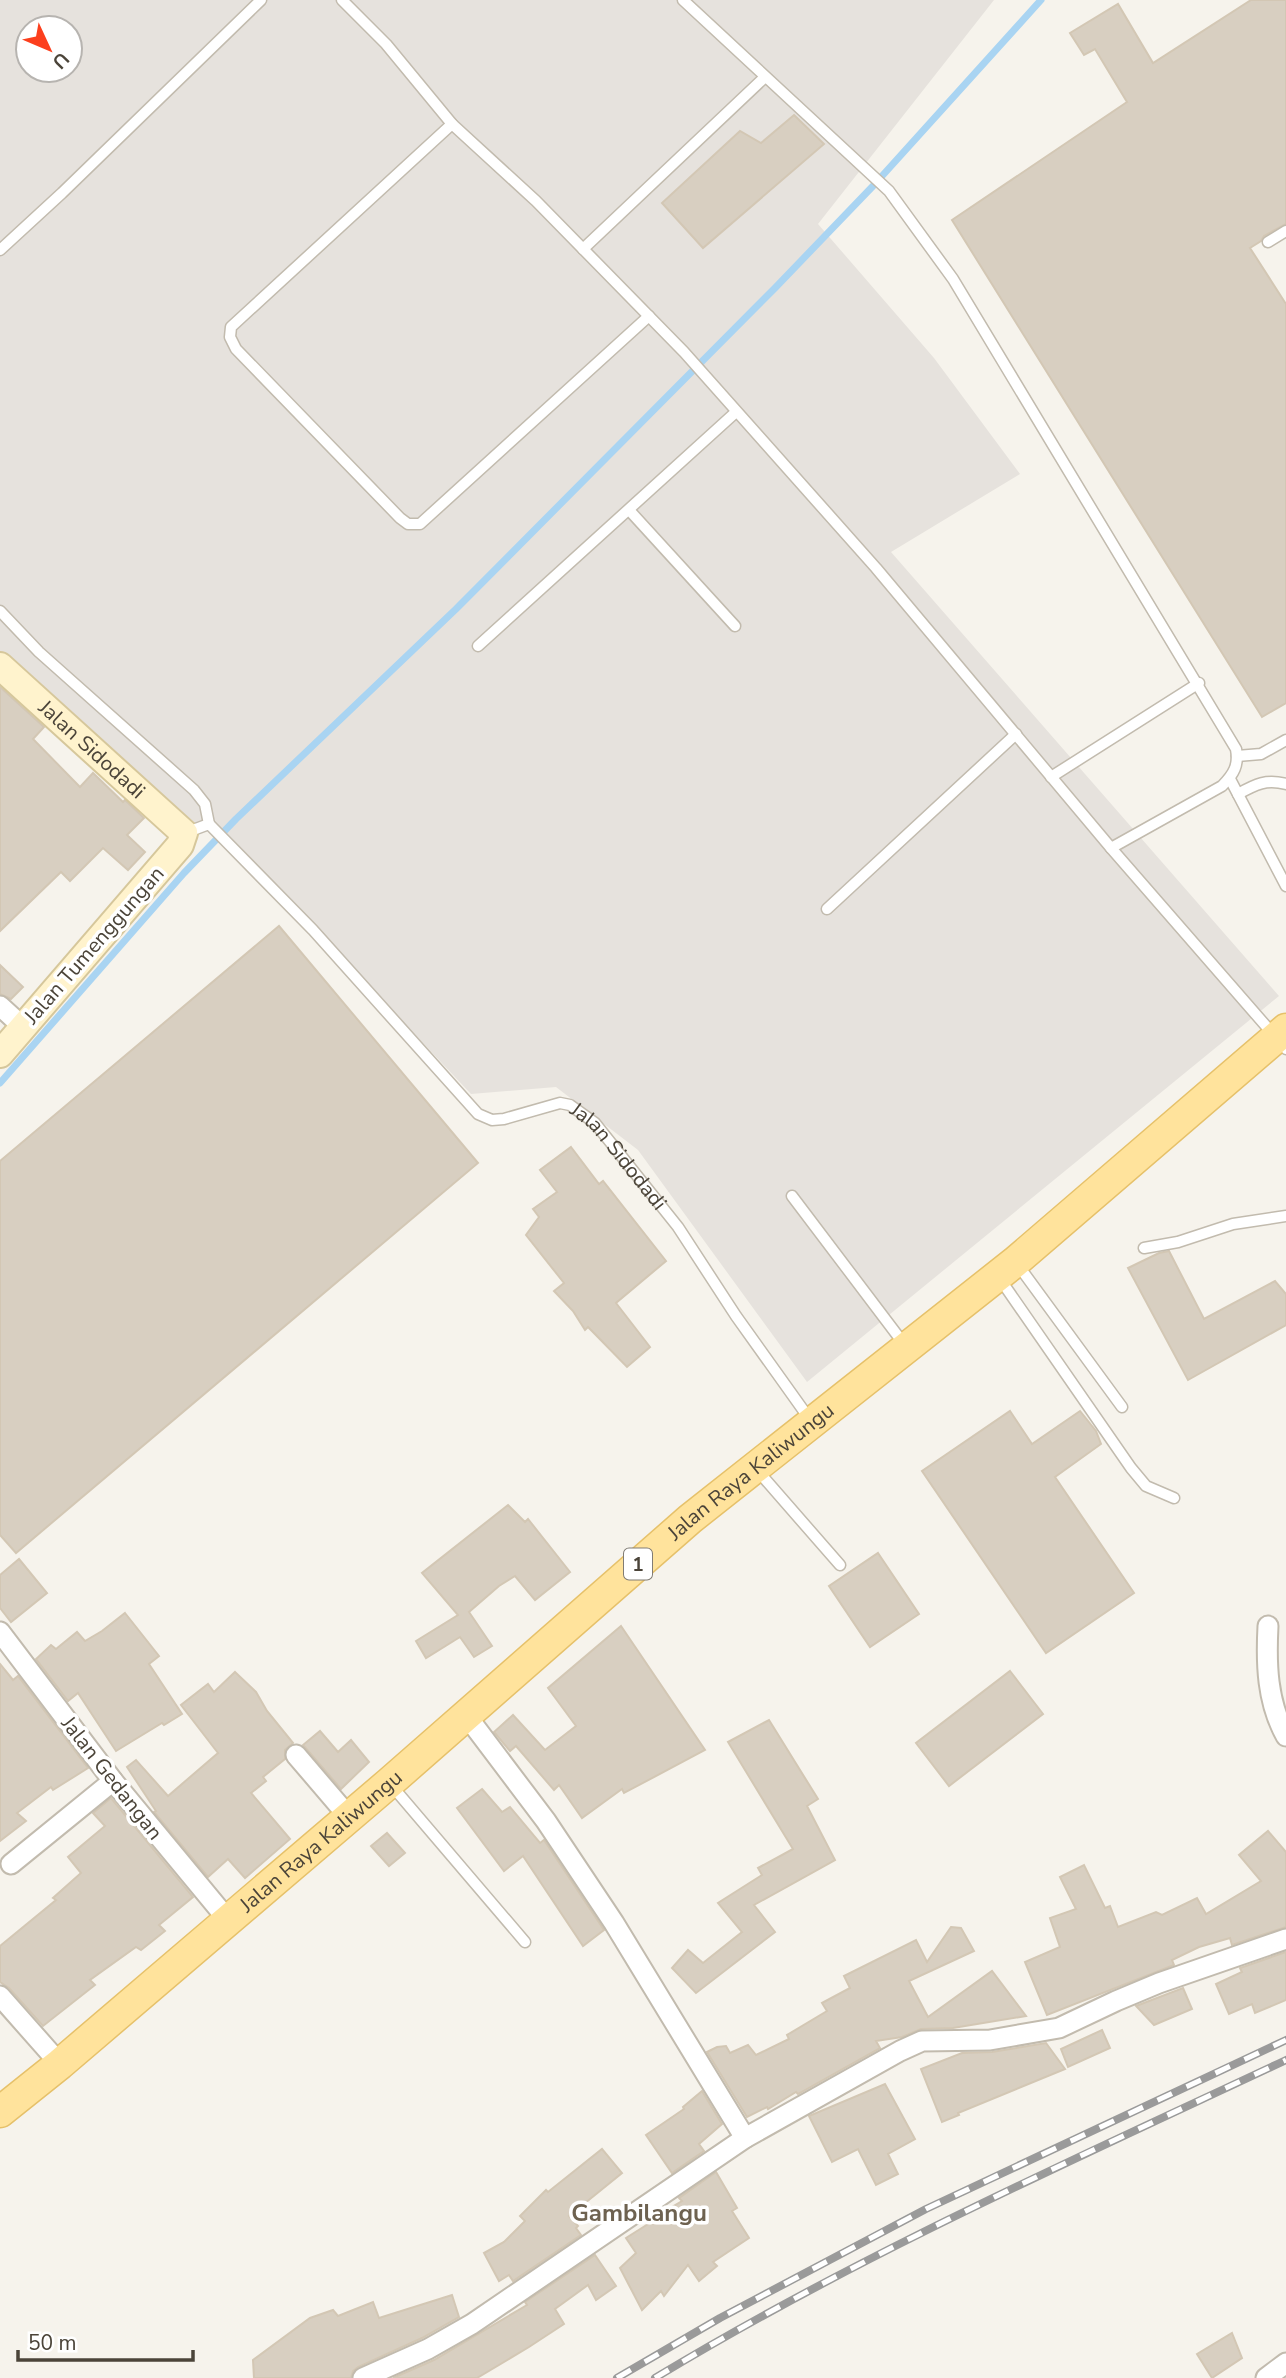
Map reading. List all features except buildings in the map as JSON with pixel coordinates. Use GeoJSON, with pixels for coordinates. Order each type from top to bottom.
{"type":"FeatureCollection","features":[{"type":"Feature","properties":{"kind":"main road","name":"Jalan Raya Kaliwungu"},"geometry":{"type":"LineString","coordinates":[[0,2112],[389,1783],[670,1536],[1007,1269],[1282,1038]]}},
{"type":"Feature","properties":{"kind":"street","name":"Jalan Sidodadi"},"geometry":{"type":"LineString","coordinates":[[0,666],[184,833]]}},
{"type":"Feature","properties":{"kind":"street","name":"Jalan Tumenggungan"},"geometry":{"type":"LineString","coordinates":[[0,1054],[180,845],[184,833]]}},
{"type":"Feature","properties":{"kind":"street"},"geometry":{"type":"LineString","coordinates":[[0,1006],[23,1027]]}},
{"type":"Feature","properties":{"kind":"street"},"geometry":{"type":"LineString","coordinates":[[1268,1626],[1268,1676],[1272,1699],[1286,1736]]}},
{"type":"Feature","properties":{"kind":"street","name":"Jalan Gedangan"},"geometry":{"type":"LineString","coordinates":[[0,1632],[113,1781],[228,1920]]}},
{"type":"Feature","properties":{"kind":"street"},"geometry":{"type":"LineString","coordinates":[[466,1716],[546,1821],[614,1923],[745,2138]]}},
{"type":"Feature","properties":{"kind":"street"},"geometry":{"type":"LineString","coordinates":[[296,1755],[349,1817]]}},
{"type":"Feature","properties":{"kind":"street"},"geometry":{"type":"LineString","coordinates":[[11,1864],[113,1781]]}},
{"type":"Feature","properties":{"kind":"street"},"geometry":{"type":"LineString","coordinates":[[363,2378],[428,2349],[472,2324],[745,2138],[900,2051],[922,2041],[990,2040],[1059,2028],[1159,1983],[1286,1939]]}},
{"type":"Feature","properties":{"kind":"street"},"geometry":{"type":"LineString","coordinates":[[0,1996],[60,2064]]}},
{"type":"Feature","properties":{"kind":"street"},"geometry":{"type":"LineString","coordinates":[[1266,2378],[1286,2363]]}},
{"type":"Feature","properties":{"kind":"lane"},"geometry":{"type":"LineString","coordinates":[[0,250],[261,0]]}},
{"type":"Feature","properties":{"kind":"lane"},"geometry":{"type":"LineString","coordinates":[[342,0],[386,44],[452,124],[536,201],[684,352],[876,568],[1111,848],[1282,1038]]}},
{"type":"Feature","properties":{"kind":"lane"},"geometry":{"type":"LineString","coordinates":[[683,0],[889,191],[953,279],[1199,683],[1236,749],[1238,761],[1230,779],[1222,786],[1111,848]]}},
{"type":"Feature","properties":{"kind":"lane"},"geometry":{"type":"LineString","coordinates":[[583,249],[765,77]]}},
{"type":"Feature","properties":{"kind":"lane"},"geometry":{"type":"LineString","coordinates":[[452,124],[232,327],[230,337],[236,349],[400,518],[408,524],[420,524],[649,316]]}},
{"type":"Feature","properties":{"kind":"lane"},"geometry":{"type":"LineString","coordinates":[[1268,242],[1286,231]]}},
{"type":"Feature","properties":{"kind":"lane"},"geometry":{"type":"LineString","coordinates":[[478,646],[736,412]]}},
{"type":"Feature","properties":{"kind":"lane"},"geometry":{"type":"LineString","coordinates":[[629,510],[734,626]]}},
{"type":"Feature","properties":{"kind":"lane"},"geometry":{"type":"LineString","coordinates":[[0,611],[39,652],[194,790],[205,804],[212,827],[184,833]]}},
{"type":"Feature","properties":{"kind":"lane"},"geometry":{"type":"LineString","coordinates":[[1051,777],[1199,683]]}},
{"type":"Feature","properties":{"kind":"lane"},"geometry":{"type":"LineString","coordinates":[[827,909],[1016,734]]}},
{"type":"Feature","properties":{"kind":"lane"},"geometry":{"type":"LineString","coordinates":[[1237,756],[1261,754],[1286,740]]}},
{"type":"Feature","properties":{"kind":"lane"},"geometry":{"type":"LineString","coordinates":[[1230,779],[1286,886]]}},
{"type":"Feature","properties":{"kind":"lane"},"geometry":{"type":"LineString","coordinates":[[1238,794],[1256,783],[1270,780],[1286,785]]}},
{"type":"Feature","properties":{"kind":"lane","name":"Jalan Sidodadi"},"geometry":{"type":"LineString","coordinates":[[212,827],[313,930],[478,1114],[492,1120],[504,1119],[561,1103],[570,1105],[595,1123],[678,1227],[736,1316],[811,1422]]}},
{"type":"Feature","properties":{"kind":"lane"},"geometry":{"type":"LineString","coordinates":[[792,1196],[906,1347]]}},
{"type":"Feature","properties":{"kind":"lane"},"geometry":{"type":"LineString","coordinates":[[1144,1248],[1178,1242],[1233,1224],[1286,1216]]}},
{"type":"Feature","properties":{"kind":"lane"},"geometry":{"type":"LineString","coordinates":[[1007,1269],[1122,1407]]}},
{"type":"Feature","properties":{"kind":"lane"},"geometry":{"type":"LineString","coordinates":[[1007,1269],[1131,1468],[1146,1486],[1174,1498]]}},
{"type":"Feature","properties":{"kind":"lane"},"geometry":{"type":"LineString","coordinates":[[754,1467],[840,1565]]}},
{"type":"Feature","properties":{"kind":"lane"},"geometry":{"type":"LineString","coordinates":[[389,1783],[525,1942]]}},
{"type":"Feature","properties":{"kind":"shaded area"},"geometry":{"type":"Polygon","coordinates":[[[0,0],[994,0],[818,224],[934,358],[1020,474],[891,552],[1279,996],[807,1382],[638,1150],[556,1087],[471,1094],[212,819],[185,842],[0,671],[0,0]]]}},
{"type":"Feature","properties":{"kind":"waterway"},"geometry":{"type":"LineString","coordinates":[[0,1083],[184,873],[236,819],[456,609],[775,288],[873,186],[1041,0]]}},
{"type":"Feature","properties":{"kind":"railway"},"geometry":{"type":"LineString","coordinates":[[617,2378],[720,2318],[926,2209],[1286,2040]]}},
{"type":"Feature","properties":{"kind":"railway"},"geometry":{"type":"LineString","coordinates":[[655,2378],[731,2333],[887,2250],[1286,2060]]}},
{"type":"Feature","properties":{"kind":"district","name":"Gambilangu"},"geometry":{"type":"Point","coordinates":[639,2213]}}]}
